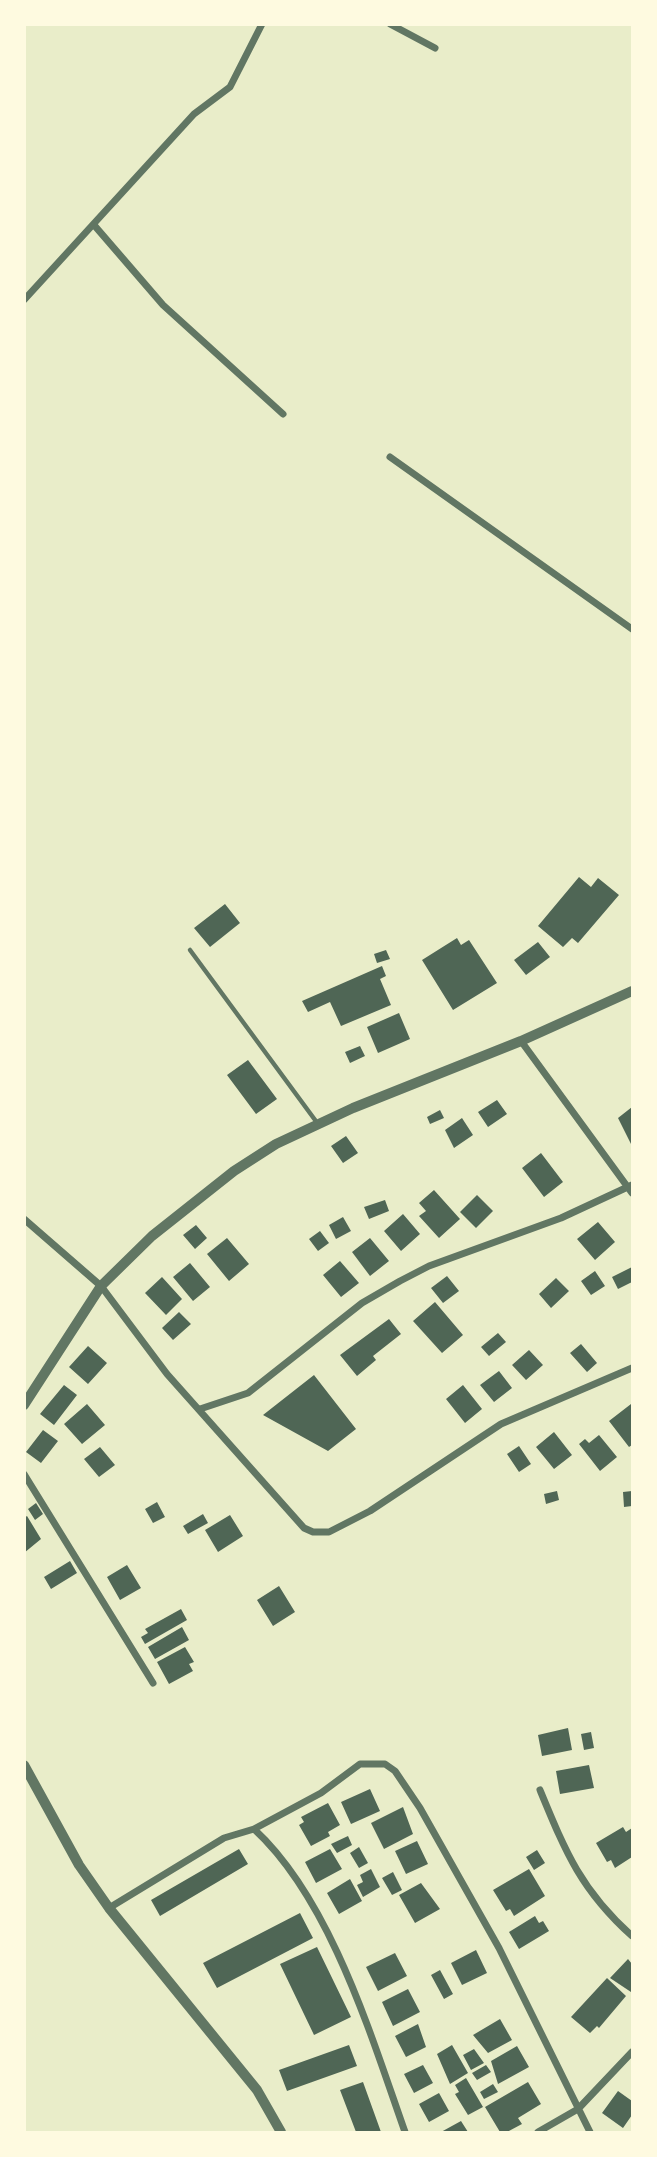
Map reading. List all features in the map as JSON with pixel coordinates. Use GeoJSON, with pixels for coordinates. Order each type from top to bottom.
{"type":"FeatureCollection","features":[{"type":"Feature","properties":{"kind":"street"},"geometry":{"type":"LineString","coordinates":[[24,300],[194,114],[230,87],[262,24]]}},
{"type":"Feature","properties":{"kind":"street"},"geometry":{"type":"LineString","coordinates":[[390,24],[435,48]]}},
{"type":"Feature","properties":{"kind":"street"},"geometry":{"type":"LineString","coordinates":[[94,225],[163,305],[283,414]]}},
{"type":"Feature","properties":{"kind":"street"},"geometry":{"type":"LineString","coordinates":[[390,457],[632,629]]}},
{"type":"Feature","properties":{"kind":"street"},"geometry":{"type":"LineString","coordinates":[[24,1405],[101,1286],[152,1236],[225,1178],[276,1144],[521,1041],[632,991]]}},
{"type":"Feature","properties":{"kind":"street"},"geometry":{"type":"LineString","coordinates":[[200,1409],[248,1393],[362,1303],[429,1266],[561,1218],[631,1188],[521,1041]]}},
{"type":"Feature","properties":{"kind":"street"},"geometry":{"type":"LineString","coordinates":[[24,1219],[101,1286],[167,1374],[304,1528],[321,1532],[370,1511],[501,1424],[632,1368]]}},
{"type":"Feature","properties":{"kind":"street"},"geometry":{"type":"LineString","coordinates":[[24,1474],[153,1683]]}},
{"type":"Feature","properties":{"kind":"street"},"geometry":{"type":"LineString","coordinates":[[109,1908],[224,1838],[254,1829],[321,1793],[360,1764],[386,1764],[395,1772],[420,1808],[499,1948],[590,2133]]}},
{"type":"Feature","properties":{"kind":"street"},"geometry":{"type":"LineString","coordinates":[[24,1765],[66,1842],[109,1908],[257,2090],[281,2133]]}},
{"type":"Feature","properties":{"kind":"street"},"geometry":{"type":"LineString","coordinates":[[540,1790],[560,1839],[590,1893],[632,1936]]}},
{"type":"Feature","properties":{"kind":"street"},"geometry":{"type":"LineString","coordinates":[[254,1829],[267,1842],[305,1895],[327,1934],[365,2017],[405,2133]]}},
{"type":"Feature","properties":{"kind":"street"},"geometry":{"type":"LineString","coordinates":[[538,2133],[578,2109],[632,2052]]}},
{"type":"Feature","properties":{"kind":"lane"},"geometry":{"type":"LineString","coordinates":[[190,950],[318,1125]]}},
{"type":"Feature","properties":{"kind":"building"},"geometry":{"type":"Polygon","coordinates":[[[579,877],[591,887],[598,878],[619,895],[578,943],[572,938],[563,947],[538,926],[579,877]]]}},
{"type":"Feature","properties":{"kind":"building"},"geometry":{"type":"Polygon","coordinates":[[[225,904],[240,923],[210,947],[194,928],[225,904]]]}},
{"type":"Feature","properties":{"kind":"building"},"geometry":{"type":"Polygon","coordinates":[[[457,938],[461,945],[469,940],[497,983],[453,1010],[422,960],[457,938]]]}},
{"type":"Feature","properties":{"kind":"building"},"geometry":{"type":"Polygon","coordinates":[[[538,942],[550,957],[526,975],[514,960],[538,942]]]}},
{"type":"Feature","properties":{"kind":"building"},"geometry":{"type":"Polygon","coordinates":[[[386,950],[390,959],[377,963],[374,954],[386,950]]]}},
{"type":"Feature","properties":{"kind":"building"},"geometry":{"type":"Polygon","coordinates":[[[382,966],[386,976],[380,979],[391,1005],[341,1026],[330,1002],[308,1012],[302,1001],[382,966]]]}},
{"type":"Feature","properties":{"kind":"building"},"geometry":{"type":"Polygon","coordinates":[[[399,1013],[410,1039],[378,1053],[367,1027],[399,1013]]]}},
{"type":"Feature","properties":{"kind":"building"},"geometry":{"type":"Polygon","coordinates":[[[360,1046],[365,1056],[350,1063],[345,1052],[360,1046]]]}},
{"type":"Feature","properties":{"kind":"building"},"geometry":{"type":"Polygon","coordinates":[[[248,1060],[277,1099],[256,1114],[227,1075],[248,1060]]]}},
{"type":"Feature","properties":{"kind":"building"},"geometry":{"type":"Polygon","coordinates":[[[497,1100],[507,1114],[488,1127],[478,1112],[497,1100]]]}},
{"type":"Feature","properties":{"kind":"building"},"geometry":{"type":"Polygon","coordinates":[[[632,1107],[632,1146],[618,1118],[632,1107]]]}},
{"type":"Feature","properties":{"kind":"building"},"geometry":{"type":"Polygon","coordinates":[[[440,1110],[444,1118],[430,1124],[427,1117],[440,1110]]]}},
{"type":"Feature","properties":{"kind":"building"},"geometry":{"type":"Polygon","coordinates":[[[462,1118],[473,1135],[454,1148],[445,1130],[462,1118]]]}},
{"type":"Feature","properties":{"kind":"building"},"geometry":{"type":"Polygon","coordinates":[[[346,1136],[358,1153],[343,1163],[331,1146],[346,1136]]]}},
{"type":"Feature","properties":{"kind":"building"},"geometry":{"type":"Polygon","coordinates":[[[541,1153],[563,1182],[544,1197],[522,1168],[541,1153]]]}},
{"type":"Feature","properties":{"kind":"building"},"geometry":{"type":"Polygon","coordinates":[[[434,1190],[460,1219],[439,1238],[419,1216],[426,1211],[419,1203],[434,1190]]]}},
{"type":"Feature","properties":{"kind":"building"},"geometry":{"type":"Polygon","coordinates":[[[477,1195],[493,1211],[476,1228],[460,1212],[477,1195]]]}},
{"type":"Feature","properties":{"kind":"building"},"geometry":{"type":"Polygon","coordinates":[[[385,1200],[389,1211],[369,1219],[364,1207],[385,1200]]]}},
{"type":"Feature","properties":{"kind":"building"},"geometry":{"type":"Polygon","coordinates":[[[403,1214],[420,1234],[401,1251],[384,1231],[403,1214]]]}},
{"type":"Feature","properties":{"kind":"building"},"geometry":{"type":"Polygon","coordinates":[[[343,1217],[351,1231],[336,1239],[329,1225],[343,1217]]]}},
{"type":"Feature","properties":{"kind":"building"},"geometry":{"type":"Polygon","coordinates":[[[598,1222],[615,1242],[595,1260],[577,1239],[598,1222]]]}},
{"type":"Feature","properties":{"kind":"building"},"geometry":{"type":"Polygon","coordinates":[[[196,1225],[207,1238],[195,1249],[183,1235],[196,1225]]]}},
{"type":"Feature","properties":{"kind":"building"},"geometry":{"type":"Polygon","coordinates":[[[320,1231],[329,1243],[318,1251],[309,1239],[320,1231]]]}},
{"type":"Feature","properties":{"kind":"building"},"geometry":{"type":"Polygon","coordinates":[[[227,1238],[249,1264],[229,1281],[207,1254],[227,1238]]]}},
{"type":"Feature","properties":{"kind":"building"},"geometry":{"type":"Polygon","coordinates":[[[370,1238],[389,1261],[370,1276],[352,1252],[370,1238]]]}},
{"type":"Feature","properties":{"kind":"building"},"geometry":{"type":"Polygon","coordinates":[[[340,1261],[359,1283],[341,1297],[323,1275],[340,1261]]]}},
{"type":"Feature","properties":{"kind":"building"},"geometry":{"type":"Polygon","coordinates":[[[190,1263],[210,1287],[193,1301],[173,1277],[190,1263]]]}},
{"type":"Feature","properties":{"kind":"building"},"geometry":{"type":"Polygon","coordinates":[[[632,1267],[632,1282],[618,1289],[612,1277],[632,1267]]]}},
{"type":"Feature","properties":{"kind":"building"},"geometry":{"type":"Polygon","coordinates":[[[595,1271],[605,1286],[591,1295],[581,1281],[595,1271]]]}},
{"type":"Feature","properties":{"kind":"building"},"geometry":{"type":"Polygon","coordinates":[[[447,1276],[459,1291],[443,1303],[431,1288],[447,1276]]]}},
{"type":"Feature","properties":{"kind":"building"},"geometry":{"type":"Polygon","coordinates":[[[162,1277],[182,1299],[166,1315],[145,1293],[162,1277]]]}},
{"type":"Feature","properties":{"kind":"building"},"geometry":{"type":"Polygon","coordinates":[[[556,1278],[569,1291],[551,1308],[539,1294],[556,1278]]]}},
{"type":"Feature","properties":{"kind":"building"},"geometry":{"type":"Polygon","coordinates":[[[435,1302],[463,1335],[442,1353],[413,1321],[435,1302]]]}},
{"type":"Feature","properties":{"kind":"building"},"geometry":{"type":"Polygon","coordinates":[[[179,1312],[191,1324],[173,1340],[162,1328],[179,1312]]]}},
{"type":"Feature","properties":{"kind":"building"},"geometry":{"type":"Polygon","coordinates":[[[389,1319],[401,1334],[373,1356],[376,1360],[357,1376],[340,1355],[389,1319]]]}},
{"type":"Feature","properties":{"kind":"building"},"geometry":{"type":"Polygon","coordinates":[[[498,1333],[506,1342],[489,1356],[481,1347],[498,1333]]]}},
{"type":"Feature","properties":{"kind":"building"},"geometry":{"type":"Polygon","coordinates":[[[581,1344],[597,1363],[587,1372],[570,1353],[581,1344]]]}},
{"type":"Feature","properties":{"kind":"building"},"geometry":{"type":"Polygon","coordinates":[[[88,1346],[107,1363],[88,1384],[69,1367],[88,1346]]]}},
{"type":"Feature","properties":{"kind":"building"},"geometry":{"type":"Polygon","coordinates":[[[529,1350],[543,1365],[526,1380],[512,1365],[529,1350]]]}},
{"type":"Feature","properties":{"kind":"building"},"geometry":{"type":"Polygon","coordinates":[[[499,1371],[512,1388],[494,1402],[480,1385],[499,1371]]]}},
{"type":"Feature","properties":{"kind":"building"},"geometry":{"type":"Polygon","coordinates":[[[314,1375],[356,1429],[328,1451],[263,1415],[314,1375]]]}},
{"type":"Feature","properties":{"kind":"building"},"geometry":{"type":"Polygon","coordinates":[[[64,1385],[77,1395],[54,1425],[40,1414],[64,1385]]]}},
{"type":"Feature","properties":{"kind":"building"},"geometry":{"type":"Polygon","coordinates":[[[463,1385],[482,1409],[465,1423],[446,1399],[463,1385]]]}},
{"type":"Feature","properties":{"kind":"building"},"geometry":{"type":"Polygon","coordinates":[[[87,1404],[105,1425],[82,1444],[64,1424],[87,1404]]]}},
{"type":"Feature","properties":{"kind":"building"},"geometry":{"type":"Polygon","coordinates":[[[631,1404],[632,1445],[629,1447],[609,1421],[631,1404]]]}},
{"type":"Feature","properties":{"kind":"building"},"geometry":{"type":"Polygon","coordinates":[[[43,1430],[58,1441],[41,1463],[26,1452],[43,1430]]]}},
{"type":"Feature","properties":{"kind":"building"},"geometry":{"type":"Polygon","coordinates":[[[554,1432],[572,1455],[554,1469],[536,1447],[554,1432]]]}},
{"type":"Feature","properties":{"kind":"building"},"geometry":{"type":"Polygon","coordinates":[[[599,1435],[617,1457],[600,1471],[579,1444],[585,1439],[589,1443],[599,1435]]]}},
{"type":"Feature","properties":{"kind":"building"},"geometry":{"type":"Polygon","coordinates":[[[519,1446],[531,1464],[519,1472],[507,1454],[519,1446]]]}},
{"type":"Feature","properties":{"kind":"building"},"geometry":{"type":"Polygon","coordinates":[[[100,1447],[115,1465],[99,1477],[84,1459],[100,1447]]]}},
{"type":"Feature","properties":{"kind":"building"},"geometry":{"type":"Polygon","coordinates":[[[557,1491],[559,1500],[546,1504],[544,1494],[557,1491]]]}},
{"type":"Feature","properties":{"kind":"building"},"geometry":{"type":"Polygon","coordinates":[[[632,1491],[632,1506],[624,1507],[623,1492],[632,1491]]]}},
{"type":"Feature","properties":{"kind":"building"},"geometry":{"type":"Polygon","coordinates":[[[157,1502],[165,1517],[153,1523],[145,1509],[157,1502]]]}},
{"type":"Feature","properties":{"kind":"building"},"geometry":{"type":"Polygon","coordinates":[[[36,1503],[43,1514],[35,1520],[28,1509],[36,1503]]]}},
{"type":"Feature","properties":{"kind":"building"},"geometry":{"type":"Polygon","coordinates":[[[203,1514],[208,1523],[188,1534],[183,1526],[203,1514]]]}},
{"type":"Feature","properties":{"kind":"building"},"geometry":{"type":"Polygon","coordinates":[[[230,1515],[243,1536],[218,1552],[205,1530],[230,1515]]]}},
{"type":"Feature","properties":{"kind":"building"},"geometry":{"type":"Polygon","coordinates":[[[27,1516],[41,1539],[24,1553],[24,1518],[27,1516]]]}},
{"type":"Feature","properties":{"kind":"building"},"geometry":{"type":"Polygon","coordinates":[[[70,1561],[77,1573],[51,1589],[44,1577],[70,1561]]]}},
{"type":"Feature","properties":{"kind":"building"},"geometry":{"type":"Polygon","coordinates":[[[127,1565],[141,1588],[120,1600],[107,1577],[127,1565]]]}},
{"type":"Feature","properties":{"kind":"building"},"geometry":{"type":"Polygon","coordinates":[[[279,1586],[295,1612],[273,1626],[257,1600],[279,1586]]]}},
{"type":"Feature","properties":{"kind":"building"},"geometry":{"type":"Polygon","coordinates":[[[181,1609],[187,1620],[145,1644],[141,1637],[148,1633],[145,1629],[181,1609]]]}},
{"type":"Feature","properties":{"kind":"building"},"geometry":{"type":"Polygon","coordinates":[[[182,1627],[189,1640],[155,1659],[148,1647],[182,1627]]]}},
{"type":"Feature","properties":{"kind":"building"},"geometry":{"type":"Polygon","coordinates":[[[185,1647],[194,1662],[189,1664],[193,1671],[169,1684],[157,1662],[185,1647]]]}},
{"type":"Feature","properties":{"kind":"building"},"geometry":{"type":"Polygon","coordinates":[[[568,1728],[572,1750],[542,1756],[538,1735],[568,1728]]]}},
{"type":"Feature","properties":{"kind":"building"},"geometry":{"type":"Polygon","coordinates":[[[591,1732],[594,1748],[584,1750],[581,1734],[591,1732]]]}},
{"type":"Feature","properties":{"kind":"building"},"geometry":{"type":"Polygon","coordinates":[[[589,1765],[594,1788],[560,1794],[556,1771],[589,1765]]]}},
{"type":"Feature","properties":{"kind":"building"},"geometry":{"type":"Polygon","coordinates":[[[370,1789],[380,1811],[351,1824],[341,1802],[370,1789]]]}},
{"type":"Feature","properties":{"kind":"building"},"geometry":{"type":"Polygon","coordinates":[[[328,1803],[340,1825],[328,1832],[330,1836],[311,1846],[299,1825],[304,1822],[301,1817],[328,1803]]]}},
{"type":"Feature","properties":{"kind":"building"},"geometry":{"type":"Polygon","coordinates":[[[403,1807],[413,1834],[384,1849],[371,1823],[403,1807]]]}},
{"type":"Feature","properties":{"kind":"building"},"geometry":{"type":"Polygon","coordinates":[[[623,1827],[626,1832],[632,1828],[632,1857],[615,1868],[611,1860],[607,1862],[596,1843],[623,1827]]]}},
{"type":"Feature","properties":{"kind":"building"},"geometry":{"type":"Polygon","coordinates":[[[348,1836],[352,1845],[337,1853],[331,1844],[348,1836]]]}},
{"type":"Feature","properties":{"kind":"building"},"geometry":{"type":"Polygon","coordinates":[[[417,1841],[428,1864],[406,1874],[395,1851],[417,1841]]]}},
{"type":"Feature","properties":{"kind":"building"},"geometry":{"type":"Polygon","coordinates":[[[359,1847],[368,1863],[359,1868],[350,1853],[359,1847]]]}},
{"type":"Feature","properties":{"kind":"building"},"geometry":{"type":"Polygon","coordinates":[[[239,1849],[248,1864],[160,1916],[151,1900],[239,1849]]]}},
{"type":"Feature","properties":{"kind":"building"},"geometry":{"type":"Polygon","coordinates":[[[330,1849],[342,1869],[316,1883],[305,1862],[330,1849]]]}},
{"type":"Feature","properties":{"kind":"building"},"geometry":{"type":"Polygon","coordinates":[[[537,1850],[545,1863],[534,1870],[526,1857],[537,1850]]]}},
{"type":"Feature","properties":{"kind":"building"},"geometry":{"type":"Polygon","coordinates":[[[371,1869],[380,1887],[363,1897],[357,1885],[363,1882],[360,1875],[371,1869]]]}},
{"type":"Feature","properties":{"kind":"building"},"geometry":{"type":"Polygon","coordinates":[[[529,1869],[545,1896],[514,1916],[510,1909],[506,1911],[493,1890],[529,1869]]]}},
{"type":"Feature","properties":{"kind":"building"},"geometry":{"type":"Polygon","coordinates":[[[393,1872],[402,1890],[392,1895],[382,1878],[393,1872]]]}},
{"type":"Feature","properties":{"kind":"building"},"geometry":{"type":"Polygon","coordinates":[[[350,1879],[362,1901],[339,1914],[327,1893],[350,1879]]]}},
{"type":"Feature","properties":{"kind":"building"},"geometry":{"type":"Polygon","coordinates":[[[421,1883],[440,1909],[415,1923],[399,1895],[421,1883]]]}},
{"type":"Feature","properties":{"kind":"building"},"geometry":{"type":"Polygon","coordinates":[[[300,1913],[313,1938],[217,1988],[203,1963],[300,1913]]]}},
{"type":"Feature","properties":{"kind":"building"},"geometry":{"type":"Polygon","coordinates":[[[535,1916],[539,1923],[543,1921],[549,1931],[519,1949],[509,1932],[535,1916]]]}},
{"type":"Feature","properties":{"kind":"building"},"geometry":{"type":"Polygon","coordinates":[[[317,1947],[351,2017],[314,2035],[280,1964],[317,1947]]]}},
{"type":"Feature","properties":{"kind":"building"},"geometry":{"type":"Polygon","coordinates":[[[476,1950],[487,1973],[462,1985],[451,1963],[476,1950]]]}},
{"type":"Feature","properties":{"kind":"building"},"geometry":{"type":"Polygon","coordinates":[[[395,1953],[407,1976],[378,1991],[366,1967],[395,1953]]]}},
{"type":"Feature","properties":{"kind":"building"},"geometry":{"type":"Polygon","coordinates":[[[628,1959],[632,1964],[631,1992],[610,1978],[628,1959]]]}},
{"type":"Feature","properties":{"kind":"building"},"geometry":{"type":"Polygon","coordinates":[[[440,1970],[453,1994],[444,1999],[431,1975],[440,1970]]]}},
{"type":"Feature","properties":{"kind":"building"},"geometry":{"type":"Polygon","coordinates":[[[607,1978],[626,1996],[599,2028],[597,2026],[590,2033],[571,2017],[607,1978]]]}},
{"type":"Feature","properties":{"kind":"building"},"geometry":{"type":"Polygon","coordinates":[[[408,1989],[420,2012],[393,2026],[382,2002],[408,1989]]]}},
{"type":"Feature","properties":{"kind":"building"},"geometry":{"type":"Polygon","coordinates":[[[500,2019],[512,2040],[488,2053],[473,2035],[500,2019]]]}},
{"type":"Feature","properties":{"kind":"building"},"geometry":{"type":"Polygon","coordinates":[[[418,2024],[426,2047],[406,2057],[395,2036],[418,2024]]]}},
{"type":"Feature","properties":{"kind":"building"},"geometry":{"type":"Polygon","coordinates":[[[349,2045],[357,2066],[287,2091],[279,2070],[349,2045]]]}},
{"type":"Feature","properties":{"kind":"building"},"geometry":{"type":"Polygon","coordinates":[[[452,2045],[468,2073],[450,2084],[437,2054],[452,2045]]]}},
{"type":"Feature","properties":{"kind":"building"},"geometry":{"type":"Polygon","coordinates":[[[517,2046],[529,2067],[498,2084],[491,2061],[517,2046]]]}},
{"type":"Feature","properties":{"kind":"building"},"geometry":{"type":"Polygon","coordinates":[[[474,2049],[484,2063],[471,2070],[463,2055],[474,2049]]]}},
{"type":"Feature","properties":{"kind":"building"},"geometry":{"type":"Polygon","coordinates":[[[423,2065],[433,2083],[414,2093],[404,2074],[423,2065]]]}},
{"type":"Feature","properties":{"kind":"building"},"geometry":{"type":"Polygon","coordinates":[[[486,2065],[491,2072],[477,2080],[472,2073],[486,2065]]]}},
{"type":"Feature","properties":{"kind":"building"},"geometry":{"type":"Polygon","coordinates":[[[466,2078],[483,2107],[468,2115],[455,2094],[459,2092],[455,2085],[466,2078]]]}},
{"type":"Feature","properties":{"kind":"building"},"geometry":{"type":"Polygon","coordinates":[[[363,2082],[381,2132],[356,2132],[340,2090],[363,2082]]]}},
{"type":"Feature","properties":{"kind":"building"},"geometry":{"type":"Polygon","coordinates":[[[528,2082],[541,2104],[518,2118],[522,2124],[507,2132],[500,2132],[485,2107],[528,2082]]]}},
{"type":"Feature","properties":{"kind":"building"},"geometry":{"type":"Polygon","coordinates":[[[493,2084],[498,2092],[484,2099],[480,2092],[493,2084]]]}},
{"type":"Feature","properties":{"kind":"building"},"geometry":{"type":"Polygon","coordinates":[[[618,2091],[632,2101],[632,2115],[623,2128],[602,2113],[618,2091]]]}},
{"type":"Feature","properties":{"kind":"building"},"geometry":{"type":"Polygon","coordinates":[[[439,2093],[449,2111],[429,2122],[419,2104],[439,2093]]]}},
{"type":"Feature","properties":{"kind":"building"},"geometry":{"type":"Polygon","coordinates":[[[461,2121],[468,2132],[441,2132],[461,2121]]]}}]}
